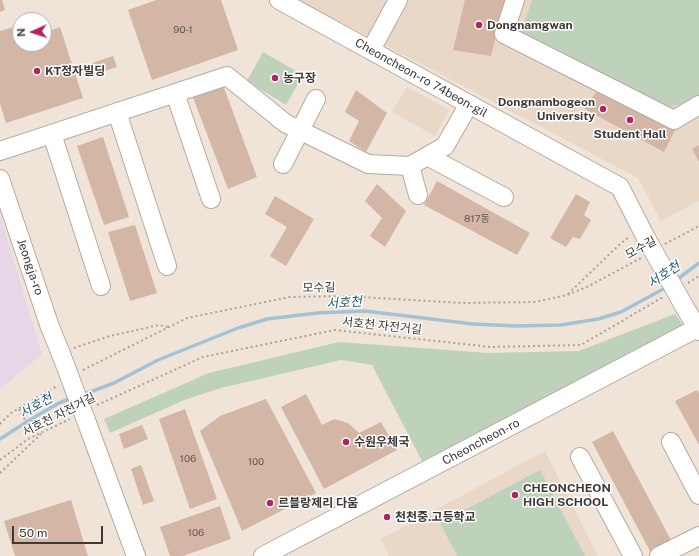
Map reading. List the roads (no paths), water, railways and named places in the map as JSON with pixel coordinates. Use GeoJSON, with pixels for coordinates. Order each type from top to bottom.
{"type":"FeatureCollection","features":[{"type":"Feature","properties":{"kind":"street","name":"Cheoncheon-ro 74beon-gil"},"geometry":{"type":"LineString","coordinates":[[280,0],[620,187],[643,232],[698,329]]}},
{"type":"Feature","properties":{"kind":"street"},"geometry":{"type":"LineString","coordinates":[[371,50],[398,0]]}},
{"type":"Feature","properties":{"kind":"street"},"geometry":{"type":"LineString","coordinates":[[515,0],[504,34],[674,120],[699,105]]}},
{"type":"Feature","properties":{"kind":"street"},"geometry":{"type":"LineString","coordinates":[[0,151],[227,76],[285,123],[368,164],[410,166],[445,146],[469,104]]}},
{"type":"Feature","properties":{"kind":"street"},"geometry":{"type":"LineString","coordinates":[[176,93],[211,199]]}},
{"type":"Feature","properties":{"kind":"street"},"geometry":{"type":"LineString","coordinates":[[283,164],[316,98]]}},
{"type":"Feature","properties":{"kind":"street"},"geometry":{"type":"LineString","coordinates":[[117,112],[166,266]]}},
{"type":"Feature","properties":{"kind":"street"},"geometry":{"type":"LineString","coordinates":[[52,134],[101,286]]}},
{"type":"Feature","properties":{"kind":"street"},"geometry":{"type":"LineString","coordinates":[[427,156],[504,197]]}},
{"type":"Feature","properties":{"kind":"street"},"geometry":{"type":"LineString","coordinates":[[410,166],[418,195]]}},
{"type":"Feature","properties":{"kind":"street","name":"Jeongja-ro"},"geometry":{"type":"LineString","coordinates":[[0,178],[60,352],[136,556]]}},
{"type":"Feature","properties":{"kind":"street","name":"Cheoncheon-ro"},"geometry":{"type":"LineString","coordinates":[[263,556],[698,329]]}},
{"type":"Feature","properties":{"kind":"street"},"geometry":{"type":"LineString","coordinates":[[671,442],[699,495]]}},
{"type":"Feature","properties":{"kind":"street"},"geometry":{"type":"LineString","coordinates":[[580,457],[633,556]]}},
{"type":"Feature","properties":{"kind":"street"},"geometry":{"type":"LineString","coordinates":[[659,556],[699,536]]}},
{"type":"Feature","properties":{"kind":"waterway","name":"서호천"},"geometry":{"type":"LineString","coordinates":[[675,281],[699,263]]}},
{"type":"Feature","properties":{"kind":"waterway","name":"서호천"},"geometry":{"type":"LineString","coordinates":[[82,395],[114,383],[158,360],[238,328],[267,319],[317,313],[365,311],[473,324],[516,326],[561,325],[598,319],[621,312],[667,287]]}},
{"type":"Feature","properties":{"kind":"waterway","name":"서호천"},"geometry":{"type":"LineString","coordinates":[[0,439],[59,403],[72,398]]}},
{"type":"Feature","properties":{"kind":"place","name":"Dongnamgwan"},"geometry":{"type":"Point","coordinates":[479,25]}},
{"type":"Feature","properties":{"kind":"place","name":"KT정자빌딩"},"geometry":{"type":"Point","coordinates":[37,71]}},
{"type":"Feature","properties":{"kind":"place","name":"농구장"},"geometry":{"type":"Point","coordinates":[275,78]}},
{"type":"Feature","properties":{"kind":"place","name":"Dongnambogeon University"},"geometry":{"type":"Point","coordinates":[603,109]}},
{"type":"Feature","properties":{"kind":"place","name":"Student Hall"},"geometry":{"type":"Point","coordinates":[630,120]}},
{"type":"Feature","properties":{"kind":"place","name":"수원우체국"},"geometry":{"type":"Point","coordinates":[346,442]}},
{"type":"Feature","properties":{"kind":"place","name":"CHEONCHEON HIGH SCHOOL"},"geometry":{"type":"Point","coordinates":[515,495]}},
{"type":"Feature","properties":{"kind":"place","name":"르블랑제리 다움"},"geometry":{"type":"Point","coordinates":[270,503]}},
{"type":"Feature","properties":{"kind":"place","name":"천천중.고등학교"},"geometry":{"type":"Point","coordinates":[387,517]}}]}
